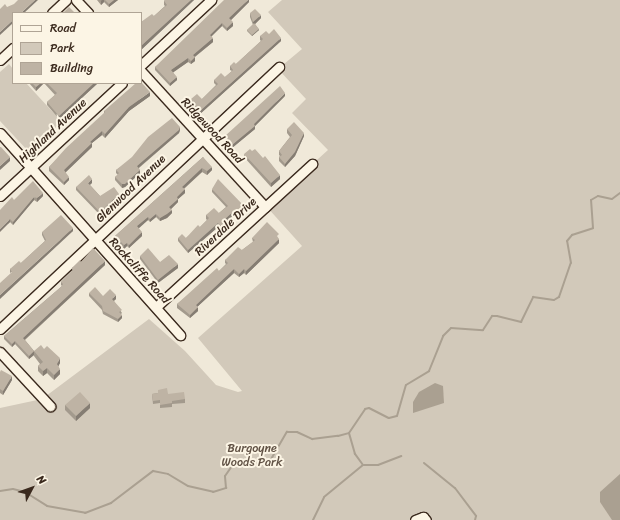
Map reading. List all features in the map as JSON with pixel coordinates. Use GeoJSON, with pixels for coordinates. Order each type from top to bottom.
{"type":"FeatureCollection","features":[{"type":"Feature","properties":{"kind":"street"},"geometry":{"type":"LineString","coordinates":[[53,12],[66,0]]}},
{"type":"Feature","properties":{"kind":"street"},"geometry":{"type":"LineString","coordinates":[[76,0],[87,12]]}},
{"type":"Feature","properties":{"kind":"street"},"geometry":{"type":"LineString","coordinates":[[142,64],[211,0]]}},
{"type":"Feature","properties":{"kind":"street"},"geometry":{"type":"LineString","coordinates":[[0,60],[12,49]]}},
{"type":"Feature","properties":{"kind":"street","name":"Glenwood Avenue"},"geometry":{"type":"LineString","coordinates":[[0,329],[279,67]]}},
{"type":"Feature","properties":{"kind":"street","name":"Ridgewood Road"},"geometry":{"type":"LineString","coordinates":[[142,72],[265,207]]}},
{"type":"Feature","properties":{"kind":"street","name":"Highland Avenue"},"geometry":{"type":"LineString","coordinates":[[0,196],[121,84]]}},
{"type":"Feature","properties":{"kind":"street","name":"Rockcliffe Road"},"geometry":{"type":"LineString","coordinates":[[0,133],[180,335]]}},
{"type":"Feature","properties":{"kind":"street","name":"Riverdale Drive"},"geometry":{"type":"LineString","coordinates":[[156,308],[312,164]]}},
{"type":"Feature","properties":{"kind":"street"},"geometry":{"type":"LineString","coordinates":[[0,352],[50,406]]}},
{"type":"Feature","properties":{"kind":"street"},"geometry":{"type":"LineString","coordinates":[[415,520],[422,517],[426,520]]}},
{"type":"Feature","properties":{"kind":"green space","name":"Burgoyne Woods Park"},"geometry":{"type":"Polygon","coordinates":[[[282,0],[620,0],[620,520],[0,520],[0,408],[42,399],[149,319],[185,351],[216,385],[238,392],[242,391],[198,338],[302,246],[266,206],[328,150],[292,113],[306,99],[278,69],[302,49],[268,12],[282,0]]]}},
{"type":"Feature","properties":{"kind":"green space"},"geometry":{"type":"Polygon","coordinates":[[[9,64],[12,68],[12,84],[27,84],[62,122],[29,152],[0,121],[0,72],[9,64]]]}},
{"type":"Feature","properties":{"kind":"shaded area"},"geometry":{"type":"Polygon","coordinates":[[[435,383],[443,386],[444,403],[413,413],[413,402],[419,392],[435,383]]]}},
{"type":"Feature","properties":{"kind":"shaded area"},"geometry":{"type":"Polygon","coordinates":[[[620,474],[620,520],[612,520],[600,502],[600,492],[620,474]]]}},
{"type":"Feature","properties":{"kind":"building"},"geometry":{"type":"Polygon","coordinates":[[[18,0],[35,0],[22,12],[12,12],[12,21],[0,32],[0,9],[5,4],[7,7],[14,4],[18,0]]]}},
{"type":"Feature","properties":{"kind":"building"},"geometry":{"type":"Polygon","coordinates":[[[105,0],[114,0],[109,4],[105,0]]]}},
{"type":"Feature","properties":{"kind":"building"},"geometry":{"type":"Polygon","coordinates":[[[191,0],[142,45],[142,21],[152,14],[154,16],[167,5],[164,1],[191,0]]]}},
{"type":"Feature","properties":{"kind":"building"},"geometry":{"type":"Polygon","coordinates":[[[224,0],[248,0],[229,18],[233,22],[227,28],[222,23],[210,35],[213,38],[193,55],[195,57],[191,61],[188,58],[171,70],[177,77],[170,83],[155,67],[224,0]]]}},
{"type":"Feature","properties":{"kind":"building"},"geometry":{"type":"Polygon","coordinates":[[[69,7],[74,12],[64,12],[69,7]]]}},
{"type":"Feature","properties":{"kind":"building"},"geometry":{"type":"Polygon","coordinates":[[[255,9],[261,15],[253,22],[250,13],[255,9]]]}},
{"type":"Feature","properties":{"kind":"building"},"geometry":{"type":"Polygon","coordinates":[[[254,23],[259,29],[252,35],[247,30],[254,23]]]}},
{"type":"Feature","properties":{"kind":"building"},"geometry":{"type":"Polygon","coordinates":[[[274,29],[281,38],[200,111],[191,99],[197,94],[202,99],[218,84],[214,80],[221,73],[225,77],[233,70],[230,66],[234,62],[236,64],[263,39],[260,36],[266,31],[269,34],[274,29]]]}},
{"type":"Feature","properties":{"kind":"building"},"geometry":{"type":"Polygon","coordinates":[[[142,83],[150,92],[129,107],[105,134],[102,131],[90,142],[92,143],[64,170],[69,177],[64,182],[49,167],[66,148],[105,112],[104,111],[135,84],[142,83]]]}},
{"type":"Feature","properties":{"kind":"building"},"geometry":{"type":"Polygon","coordinates":[[[33,84],[40,84],[36,87],[33,84]]]}},
{"type":"Feature","properties":{"kind":"building"},"geometry":{"type":"Polygon","coordinates":[[[48,84],[93,84],[59,116],[47,102],[57,93],[48,84]]]}},
{"type":"Feature","properties":{"kind":"building"},"geometry":{"type":"Polygon","coordinates":[[[280,86],[285,93],[254,124],[255,126],[232,145],[225,136],[280,86]]]}},
{"type":"Feature","properties":{"kind":"building"},"geometry":{"type":"Polygon","coordinates":[[[172,118],[180,127],[179,130],[137,166],[140,170],[125,184],[122,184],[115,177],[119,173],[116,170],[132,157],[148,137],[172,118]]]}},
{"type":"Feature","properties":{"kind":"building"},"geometry":{"type":"Polygon","coordinates":[[[294,122],[304,133],[295,152],[285,164],[279,157],[282,155],[279,151],[292,135],[287,129],[294,122]]]}},
{"type":"Feature","properties":{"kind":"building"},"geometry":{"type":"Polygon","coordinates":[[[0,147],[10,157],[0,166],[0,147]]]}},
{"type":"Feature","properties":{"kind":"building"},"geometry":{"type":"Polygon","coordinates":[[[250,149],[252,151],[255,149],[263,158],[265,156],[280,175],[271,183],[244,154],[250,149]]]}},
{"type":"Feature","properties":{"kind":"building"},"geometry":{"type":"Polygon","coordinates":[[[203,157],[212,167],[207,171],[202,168],[182,187],[185,189],[177,197],[178,199],[169,207],[172,210],[160,218],[156,214],[150,219],[148,217],[137,226],[142,232],[129,245],[127,243],[124,245],[115,236],[203,157]]]}},
{"type":"Feature","properties":{"kind":"building"},"geometry":{"type":"Polygon","coordinates":[[[89,175],[92,179],[88,183],[100,196],[114,187],[119,194],[100,212],[76,187],[89,175]]]}},
{"type":"Feature","properties":{"kind":"building"},"geometry":{"type":"Polygon","coordinates":[[[218,179],[245,207],[239,212],[236,209],[225,219],[227,222],[222,227],[218,223],[188,250],[178,238],[182,234],[186,238],[198,225],[200,227],[209,218],[206,215],[214,208],[219,213],[228,206],[212,189],[218,179]]]}},
{"type":"Feature","properties":{"kind":"building"},"geometry":{"type":"Polygon","coordinates":[[[33,181],[43,193],[37,198],[34,197],[13,222],[10,219],[0,229],[0,210],[12,197],[14,200],[33,181]]]}},
{"type":"Feature","properties":{"kind":"building"},"geometry":{"type":"Polygon","coordinates":[[[61,215],[73,228],[0,295],[0,283],[12,272],[10,269],[19,261],[21,263],[46,240],[42,232],[61,215]]]}},
{"type":"Feature","properties":{"kind":"building"},"geometry":{"type":"Polygon","coordinates":[[[267,222],[279,234],[277,236],[279,239],[246,271],[244,269],[239,274],[234,269],[196,305],[198,307],[190,315],[177,304],[217,268],[219,271],[228,263],[225,260],[238,247],[242,250],[255,240],[252,238],[267,222]]]}},
{"type":"Feature","properties":{"kind":"building"},"geometry":{"type":"Polygon","coordinates":[[[93,248],[105,261],[23,338],[34,351],[29,356],[15,341],[12,344],[4,336],[61,287],[63,284],[61,282],[73,270],[72,268],[80,260],[81,262],[93,248]]]}},
{"type":"Feature","properties":{"kind":"building"},"geometry":{"type":"Polygon","coordinates":[[[148,248],[160,262],[169,255],[178,264],[158,280],[140,256],[148,248]]]}},
{"type":"Feature","properties":{"kind":"building"},"geometry":{"type":"Polygon","coordinates":[[[95,287],[103,296],[110,289],[116,295],[112,299],[122,310],[119,312],[122,315],[118,319],[103,311],[102,306],[89,293],[95,287]]]}},
{"type":"Feature","properties":{"kind":"building"},"geometry":{"type":"Polygon","coordinates":[[[41,345],[44,349],[47,346],[60,358],[57,364],[60,369],[54,375],[47,368],[43,371],[38,366],[43,362],[34,351],[41,345]]]}},
{"type":"Feature","properties":{"kind":"building"},"geometry":{"type":"Polygon","coordinates":[[[1,370],[12,376],[3,391],[0,389],[1,370]]]}},
{"type":"Feature","properties":{"kind":"building"},"geometry":{"type":"Polygon","coordinates":[[[167,388],[168,394],[184,392],[185,399],[160,405],[160,400],[153,401],[152,394],[158,393],[158,390],[167,388]]]}},
{"type":"Feature","properties":{"kind":"building"},"geometry":{"type":"Polygon","coordinates":[[[80,392],[90,403],[76,416],[65,405],[80,392]]]}},
{"type":"Feature","properties":{"kind":"waterway"},"geometry":{"type":"LineString","coordinates":[[0,491],[13,489],[25,492],[47,506],[85,513],[111,503],[153,471],[168,474],[188,486],[213,492],[226,488],[225,476],[234,463],[240,460],[262,463],[270,461],[287,432],[297,432],[312,439],[338,436],[349,433],[365,409],[369,408],[389,418],[397,416],[406,385],[429,371],[443,336],[451,328],[483,330],[492,316],[521,322],[533,297],[554,300],[559,297],[571,263],[567,241],[572,235],[593,228],[591,200],[598,196],[612,199],[620,193]]}},
{"type":"Feature","properties":{"kind":"waterway"},"geometry":{"type":"LineString","coordinates":[[313,520],[324,497],[363,465],[355,454],[349,433]]}},
{"type":"Feature","properties":{"kind":"waterway"},"geometry":{"type":"LineString","coordinates":[[364,465],[378,465],[401,456]]}},
{"type":"Feature","properties":{"kind":"waterway"},"geometry":{"type":"LineString","coordinates":[[424,463],[455,488],[476,516],[475,520]]}}]}
